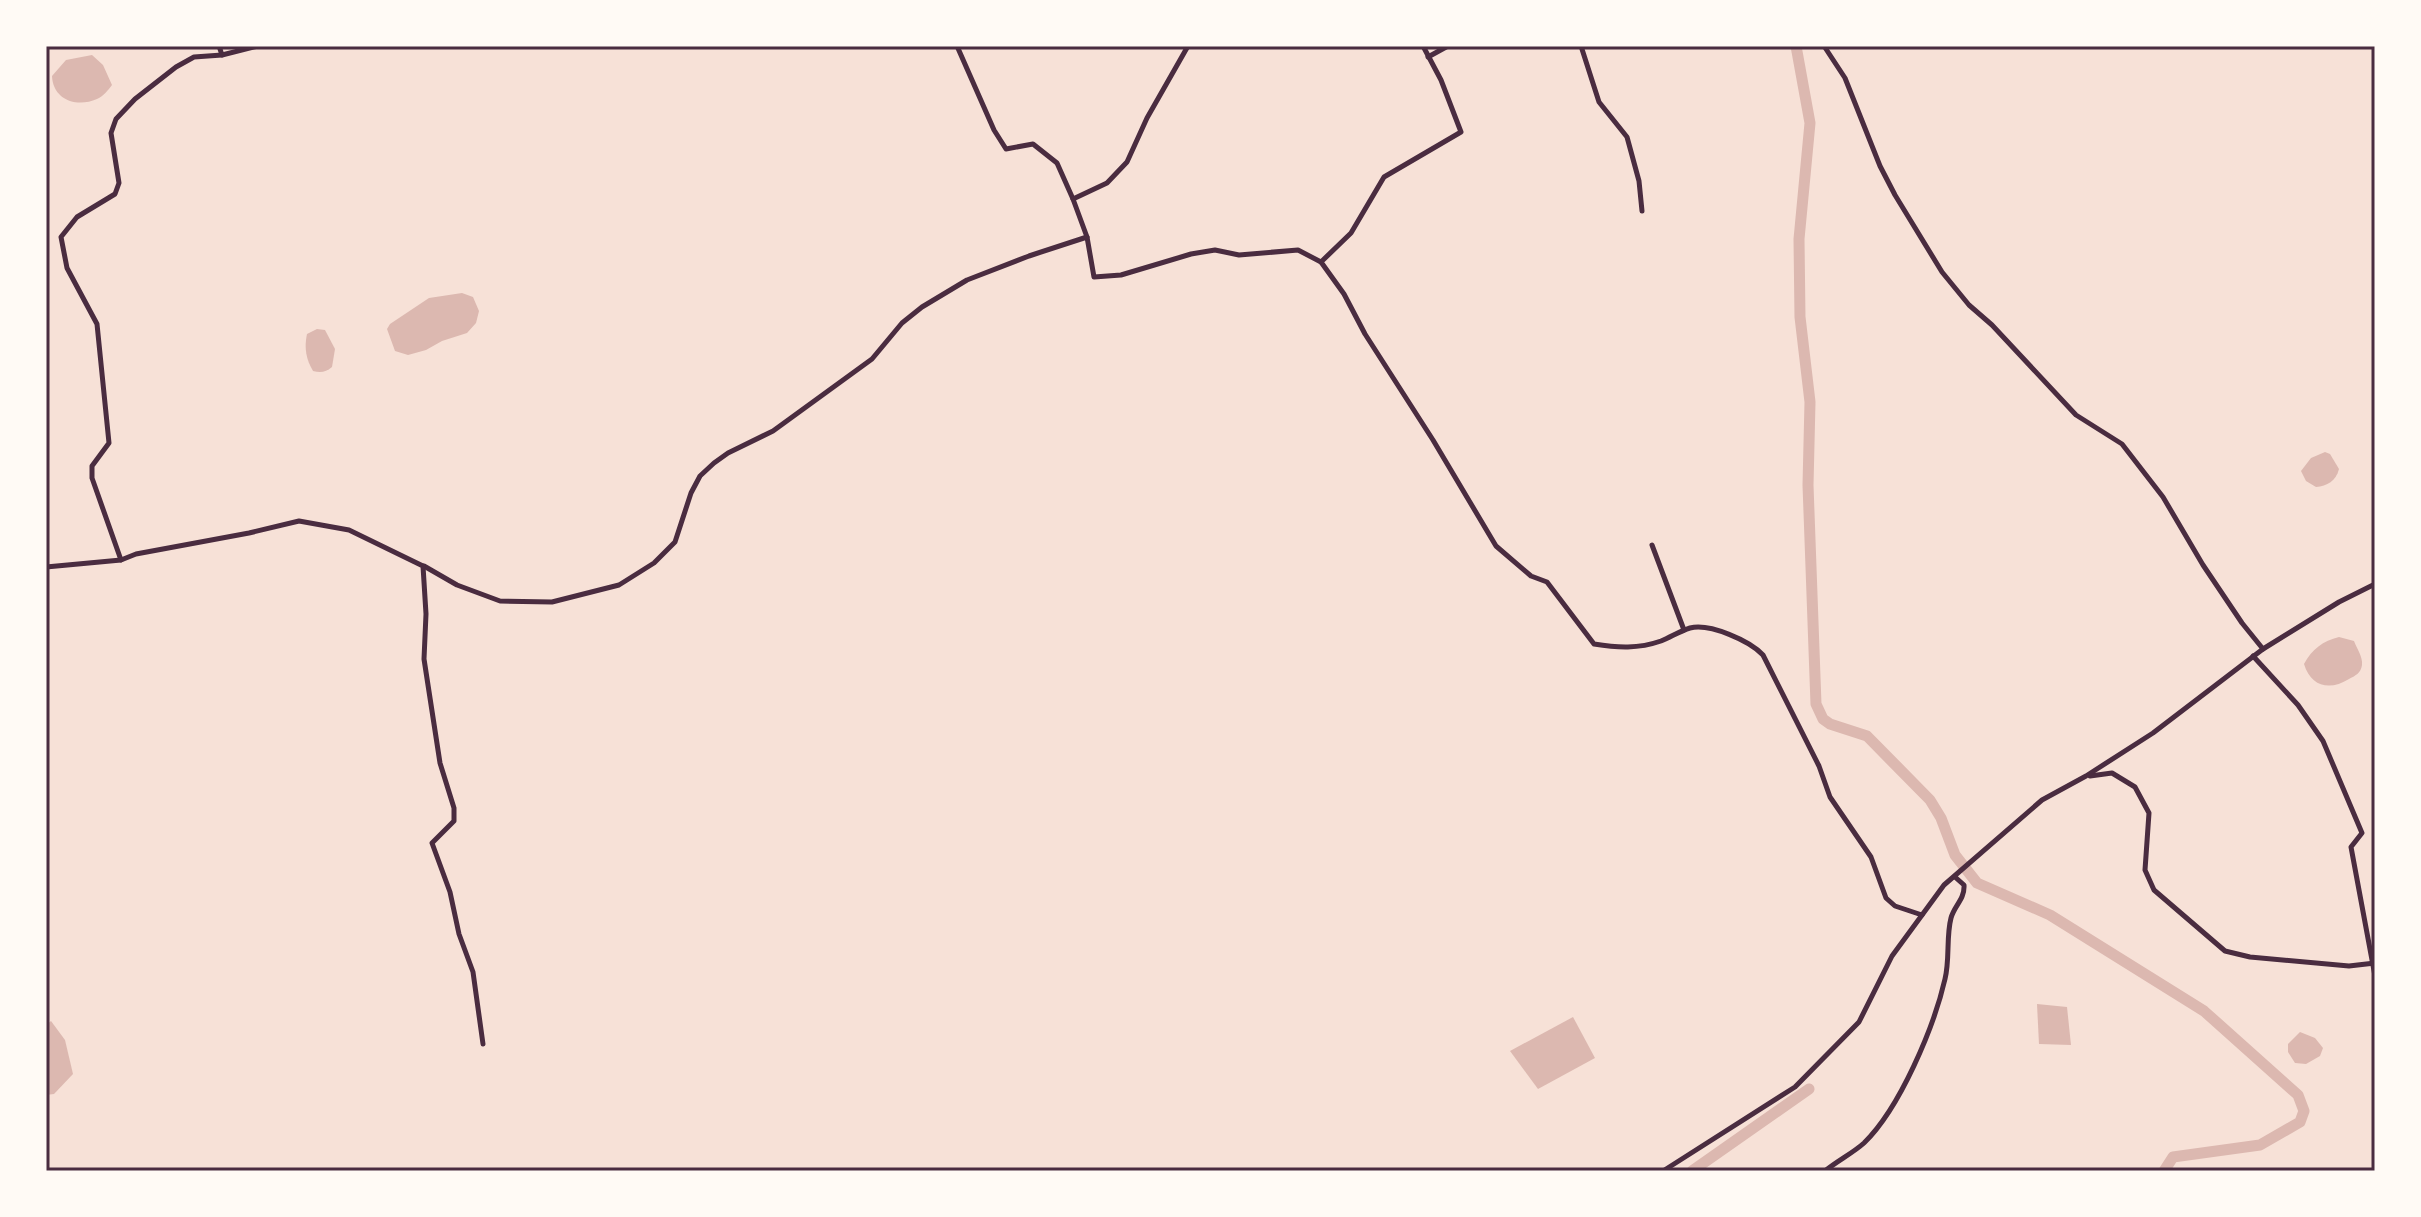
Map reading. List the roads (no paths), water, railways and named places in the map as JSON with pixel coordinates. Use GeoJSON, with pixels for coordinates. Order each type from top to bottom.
{"type":"FeatureCollection","features":[{"type":"Feature","properties":{"kind":"street"},"geometry":{"type":"LineString","coordinates":[[219,46],[222,55]]}},
{"type":"Feature","properties":{"kind":"street"},"geometry":{"type":"LineString","coordinates":[[121,560],[92,478],[92,466],[109,443],[97,324],[67,268],[61,237],[77,217],[115,194],[119,183],[111,133],[116,119],[135,99],[194,57],[222,55],[258,46]]}},
{"type":"Feature","properties":{"kind":"street"},"geometry":{"type":"LineString","coordinates":[[957,46],[994,130],[1006,149],[1033,144],[1057,163],[1087,237],[1094,277],[1121,275],[1215,250],[1239,255],[1298,250],[1321,262],[1344,294],[1365,334],[1496,546],[1531,576],[1547,582],[1594,644],[1621,649],[1660,641],[1692,627],[1716,630],[1755,647],[1763,655],[1819,766],[1830,797],[1871,857],[1886,898],[1895,906],[1922,915]]}},
{"type":"Feature","properties":{"kind":"street"},"geometry":{"type":"LineString","coordinates":[[1073,199],[1107,183],[1127,162],[1147,118],[1188,46]]}},
{"type":"Feature","properties":{"kind":"street"},"geometry":{"type":"LineString","coordinates":[[1321,262],[1351,233],[1384,177],[1461,132],[1441,80],[1423,46]]}},
{"type":"Feature","properties":{"kind":"street"},"geometry":{"type":"LineString","coordinates":[[1428,57],[1448,46]]}},
{"type":"Feature","properties":{"kind":"street"},"geometry":{"type":"LineString","coordinates":[[1581,46],[1599,102],[1627,137],[1639,181],[1642,211]]}},
{"type":"Feature","properties":{"kind":"street"},"geometry":{"type":"LineString","coordinates":[[1824,46],[1845,78],[1895,195],[1942,272],[1969,305],[1992,325],[2076,415],[2122,444],[2163,497],[2210,576],[2263,649]]}},
{"type":"Feature","properties":{"kind":"street"},"geometry":{"type":"LineString","coordinates":[[46,567],[121,560],[136,554],[299,521],[349,530],[457,585],[500,601],[552,602],[619,585],[654,563],[675,542],[691,493],[700,476],[714,463],[773,431],[872,359],[902,323],[922,307],[967,280],[1087,237]]}},
{"type":"Feature","properties":{"kind":"street"},"geometry":{"type":"LineString","coordinates":[[1652,545],[1684,630]]}},
{"type":"Feature","properties":{"kind":"street"},"geometry":{"type":"LineString","coordinates":[[423,566],[426,614],[424,659],[440,763],[454,808],[454,821],[432,843],[473,972],[483,1044]]}},
{"type":"Feature","properties":{"kind":"street"},"geometry":{"type":"LineString","coordinates":[[1663,1171],[1795,1087],[1828,1055],[1859,1022],[1892,956],[1944,885],[2042,800],[2153,733],[2263,649],[2339,602],[2375,584]]}},
{"type":"Feature","properties":{"kind":"street"},"geometry":{"type":"LineString","coordinates":[[2253,656],[2298,705],[2323,741],[2362,833],[2351,847],[2375,976]]}},
{"type":"Feature","properties":{"kind":"street"},"geometry":{"type":"LineString","coordinates":[[2086,776],[2112,773],[2135,787],[2149,813],[2145,870],[2154,890],[2225,951],[2250,957],[2349,966],[2373,963]]}},
{"type":"Feature","properties":{"kind":"street"},"geometry":{"type":"LineString","coordinates":[[1825,1171],[1864,1143],[1886,1116],[1925,1039],[1946,977],[1951,919],[1964,894],[1964,885],[1955,877]]}},
{"type":"Feature","properties":{"kind":"waterway"},"geometry":{"type":"LineString","coordinates":[[1796,46],[1810,123],[1799,239],[1800,317],[1810,402],[1808,485],[1816,704],[1823,719],[1830,724],[1867,736],[1930,800],[1941,818],[1955,855],[1977,883],[2050,915],[2204,1011],[2298,1095],[2304,1111],[2300,1122],[2260,1145],[2173,1157],[2164,1171]]}},
{"type":"Feature","properties":{"kind":"waterway"},"geometry":{"type":"LineString","coordinates":[[1692,1171],[1809,1089]]}}]}
